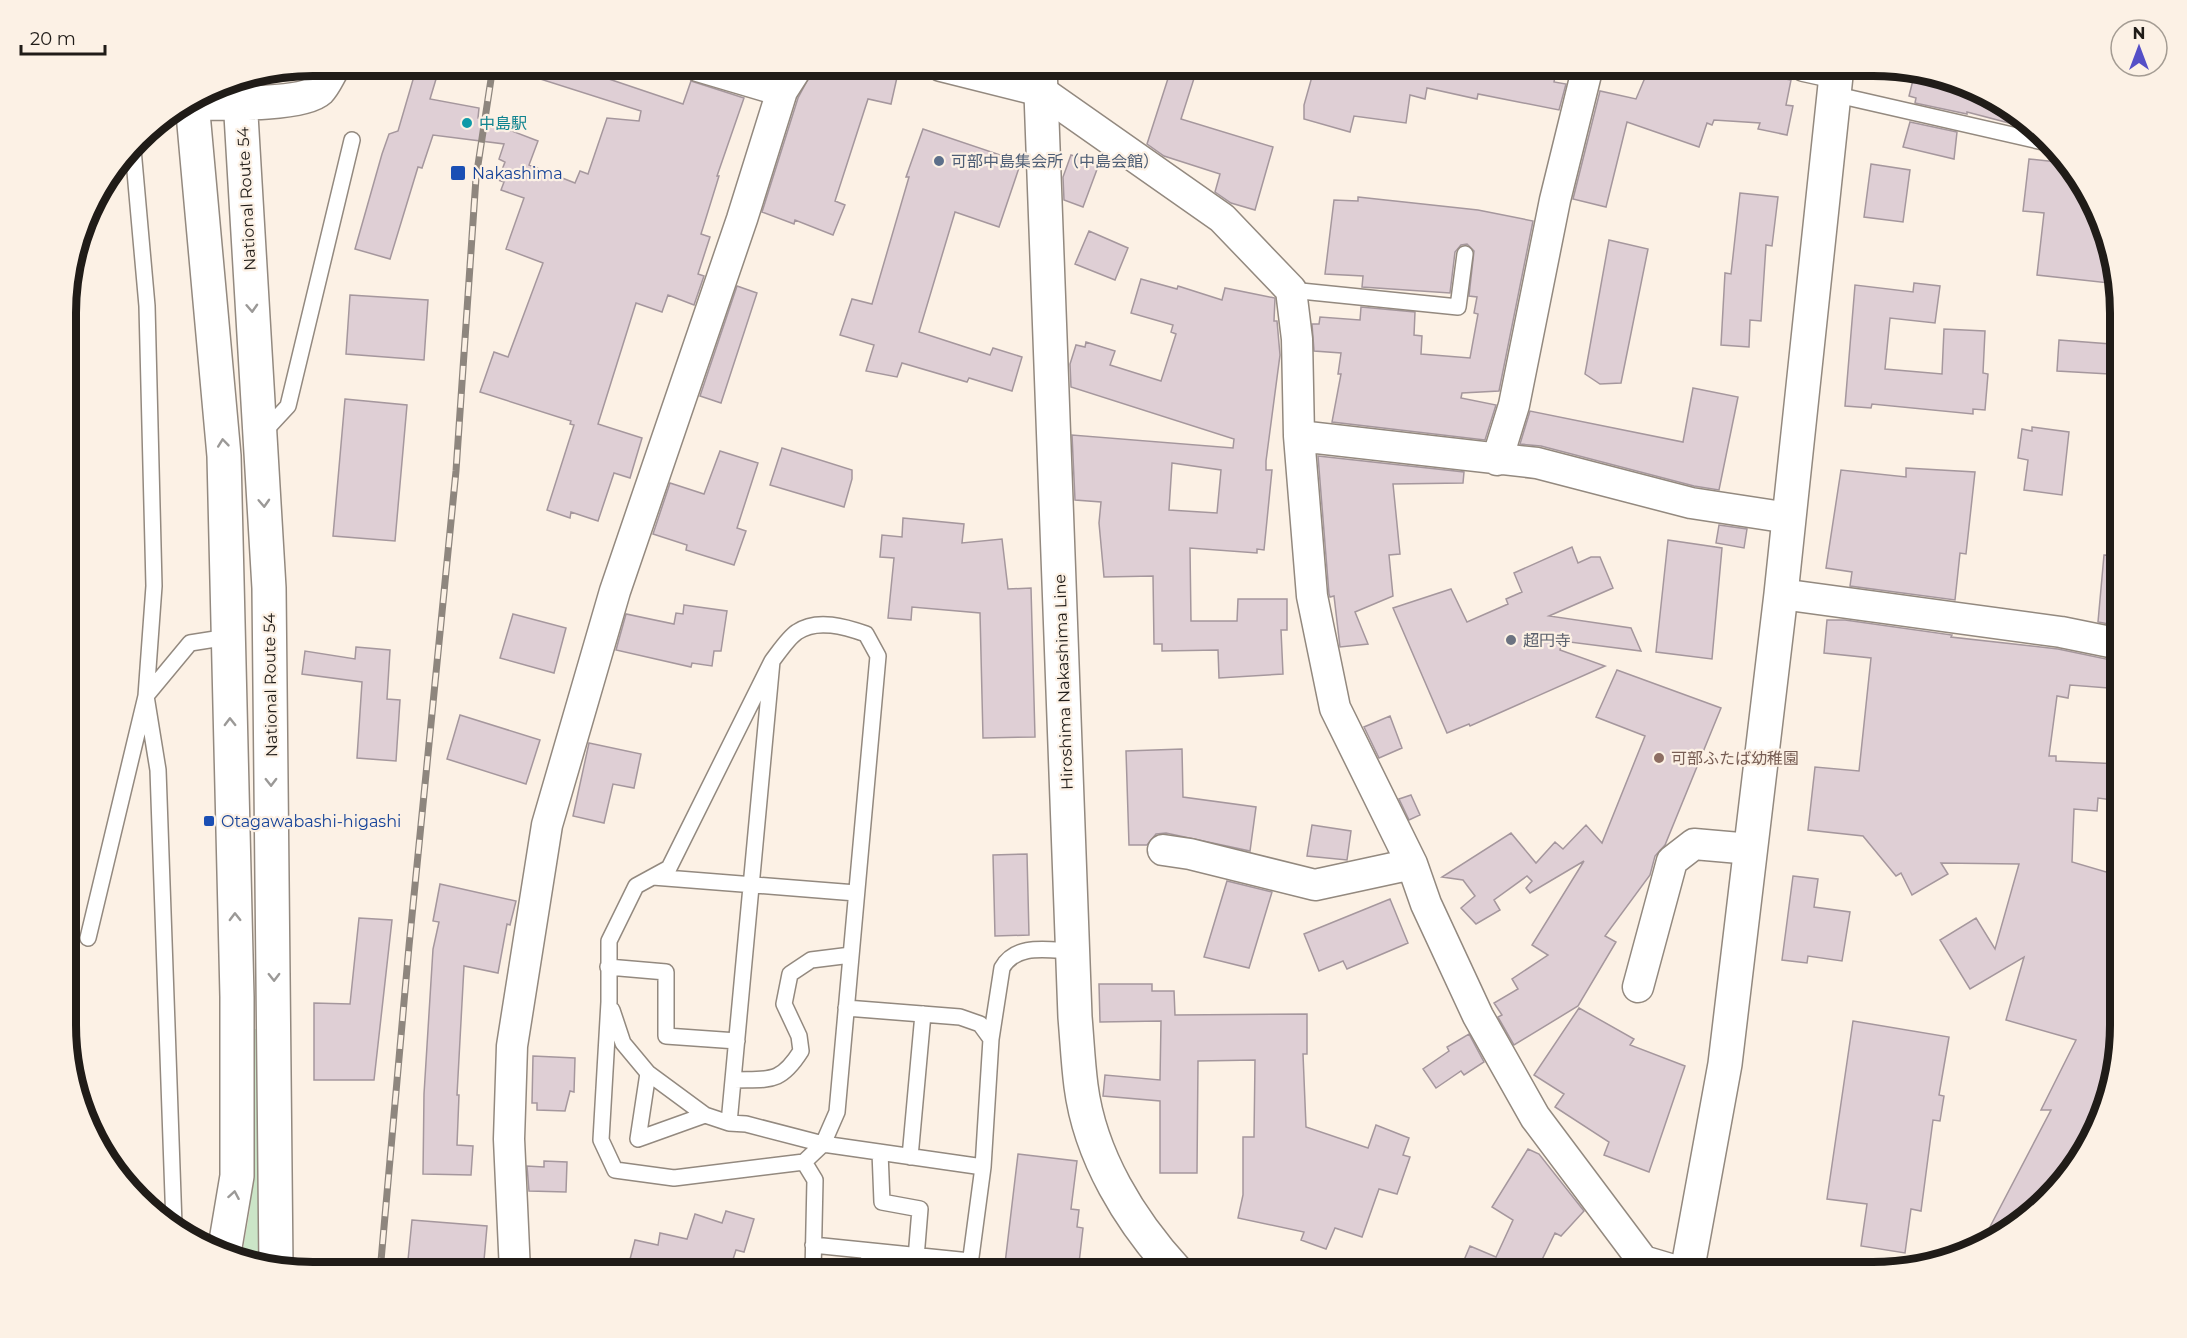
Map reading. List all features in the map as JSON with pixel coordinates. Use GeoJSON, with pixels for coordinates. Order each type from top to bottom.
{"type":"FeatureCollection","features":[{"type":"Feature","properties":{"kind":"main road"},"geometry":{"type":"LineString","coordinates":[[221,96],[240,92],[282,101],[312,94],[319,90],[328,76]]}},
{"type":"Feature","properties":{"kind":"main road","name":"Hiroshima Nakashima Line"},"geometry":{"type":"LineString","coordinates":[[1040,78],[1073,951],[1081,1088],[1093,1135],[1115,1187],[1148,1241],[1168,1262]]}},
{"type":"Feature","properties":{"kind":"main road"},"geometry":{"type":"LineString","coordinates":[[1690,1262],[1725,1064],[1781,594],[1836,78]]}},
{"type":"Feature","properties":{"kind":"main road","name":"National Route 54"},"geometry":{"type":"LineString","coordinates":[[240,92],[269,588],[276,1258]]}},
{"type":"Feature","properties":{"kind":"main road"},"geometry":{"type":"LineString","coordinates":[[193,109],[224,456],[237,997],[237,1176],[226,1244]]}},
{"type":"Feature","properties":{"kind":"street"},"geometry":{"type":"LineString","coordinates":[[732,76],[782,91]]}},
{"type":"Feature","properties":{"kind":"street"},"geometry":{"type":"LineString","coordinates":[[515,1262],[509,1139],[512,1046],[547,825],[615,591],[742,219],[782,91],[792,76]]}},
{"type":"Feature","properties":{"kind":"street"},"geometry":{"type":"LineString","coordinates":[[1023,76],[1040,78],[1222,218],[1291,290],[1297,339],[1299,436],[1312,596],[1335,708],[1412,864],[1426,904],[1479,1016],[1536,1117],[1642,1261],[1645,1262]]}},
{"type":"Feature","properties":{"kind":"street"},"geometry":{"type":"LineString","coordinates":[[1497,460],[1514,405],[1555,200],[1586,76]]}},
{"type":"Feature","properties":{"kind":"street"},"geometry":{"type":"LineString","coordinates":[[1299,436],[1406,446],[1497,460],[1537,463],[1691,503],[1789,518]]}},
{"type":"Feature","properties":{"kind":"street"},"geometry":{"type":"LineString","coordinates":[[1781,594],[2061,632],[2110,642]]}},
{"type":"Feature","properties":{"kind":"street"},"geometry":{"type":"LineString","coordinates":[[1638,987],[1672,861],[1694,844],[1751,849]]}},
{"type":"Feature","properties":{"kind":"street"},"geometry":{"type":"LineString","coordinates":[[1163,850],[1190,854],[1315,885],[1412,864]]}},
{"type":"Feature","properties":{"kind":"lane"},"geometry":{"type":"LineString","coordinates":[[1836,78],[2033,138]]}},
{"type":"Feature","properties":{"kind":"lane"},"geometry":{"type":"LineString","coordinates":[[260,436],[288,406],[352,140]]}},
{"type":"Feature","properties":{"kind":"lane"},"geometry":{"type":"LineString","coordinates":[[87,938],[146,696],[154,586],[147,306],[135,157]]}},
{"type":"Feature","properties":{"kind":"lane"},"geometry":{"type":"LineString","coordinates":[[1291,290],[1458,307],[1464,254]]}},
{"type":"Feature","properties":{"kind":"lane"},"geometry":{"type":"LineString","coordinates":[[842,625],[866,634],[878,656],[837,1112],[823,1144],[804,1162],[674,1178],[615,1170],[601,1140],[609,1002],[609,941],[636,886],[653,877],[669,868],[772,661],[797,632],[815,626],[842,625]]}},
{"type":"Feature","properties":{"kind":"lane"},"geometry":{"type":"LineString","coordinates":[[174,1216],[158,770],[146,696],[190,644],[228,637]]}},
{"type":"Feature","properties":{"kind":"lane"},"geometry":{"type":"LineString","coordinates":[[729,1123],[772,661]]}},
{"type":"Feature","properties":{"kind":"lane"},"geometry":{"type":"LineString","coordinates":[[653,877],[856,893]]}},
{"type":"Feature","properties":{"kind":"lane"},"geometry":{"type":"LineString","coordinates":[[971,1262],[983,1167],[992,1039],[1002,968],[1007,958],[1016,952],[1073,951]]}},
{"type":"Feature","properties":{"kind":"lane"},"geometry":{"type":"LineString","coordinates":[[734,1080],[772,1079],[789,1070],[801,1050],[800,1036],[784,1004],[790,974],[812,960],[851,955]]}},
{"type":"Feature","properties":{"kind":"lane"},"geometry":{"type":"LineString","coordinates":[[608,967],[666,972],[666,1036],[737,1041]]}},
{"type":"Feature","properties":{"kind":"lane"},"geometry":{"type":"LineString","coordinates":[[609,1002],[623,1043],[648,1073],[705,1115],[729,1123],[746,1124],[823,1144],[983,1167]]}},
{"type":"Feature","properties":{"kind":"lane"},"geometry":{"type":"LineString","coordinates":[[846,1008],[960,1017],[980,1024],[992,1039]]}},
{"type":"Feature","properties":{"kind":"lane"},"geometry":{"type":"LineString","coordinates":[[910,1157],[923,1014]]}},
{"type":"Feature","properties":{"kind":"lane"},"geometry":{"type":"LineString","coordinates":[[648,1073],[638,1138],[705,1115]]}},
{"type":"Feature","properties":{"kind":"lane"},"geometry":{"type":"LineString","coordinates":[[880,1152],[882,1202],[920,1209],[916,1258]]}},
{"type":"Feature","properties":{"kind":"lane"},"geometry":{"type":"LineString","coordinates":[[804,1162],[815,1180],[813,1262]]}},
{"type":"Feature","properties":{"kind":"lane"},"geometry":{"type":"LineString","coordinates":[[813,1245],[940,1262]]}},
{"type":"Feature","properties":{"kind":"lane"},"geometry":{"type":"LineString","coordinates":[[868,1262],[869,1252]]}},
{"type":"Feature","properties":{"kind":"green space"},"geometry":{"type":"Polygon","coordinates":[[[254,1029],[262,1029],[259,1255],[243,1251],[250,1209],[254,1029]]]}},
{"type":"Feature","properties":{"kind":"building"},"geometry":{"type":"Polygon","coordinates":[[[414,76],[437,76],[430,99],[479,108],[478,118],[538,141],[529,165],[575,183],[580,171],[588,174],[607,118],[639,121],[641,111],[531,76],[600,76],[683,104],[691,81],[744,98],[717,176],[719,176],[701,234],[710,237],[698,274],[704,276],[694,305],[668,295],[662,312],[636,303],[598,424],[642,438],[630,478],[614,473],[598,521],[571,512],[570,518],[547,510],[574,425],[570,424],[571,421],[480,392],[494,352],[508,357],[543,263],[506,249],[524,198],[501,190],[504,182],[498,180],[505,162],[499,159],[504,144],[433,135],[422,168],[418,167],[390,259],[355,249],[389,134],[398,131],[414,76]]]}},
{"type":"Feature","properties":{"kind":"building"},"geometry":{"type":"Polygon","coordinates":[[[810,76],[897,76],[891,104],[868,99],[835,201],[845,205],[833,235],[795,220],[794,224],[762,212],[798,98],[810,76]]]}},
{"type":"Feature","properties":{"kind":"building"},"geometry":{"type":"Polygon","coordinates":[[[1169,76],[1195,76],[1181,119],[1273,147],[1255,210],[1231,203],[1215,192],[1220,174],[1164,156],[1147,144],[1169,76]]]}},
{"type":"Feature","properties":{"kind":"building"},"geometry":{"type":"Polygon","coordinates":[[[1312,76],[1555,76],[1554,82],[1566,84],[1559,110],[1478,94],[1477,99],[1427,88],[1425,99],[1410,95],[1406,123],[1354,116],[1350,132],[1304,119],[1304,105],[1312,76]]]}},
{"type":"Feature","properties":{"kind":"building"},"geometry":{"type":"Polygon","coordinates":[[[1646,76],[1767,76],[1791,80],[1786,105],[1793,106],[1787,135],[1758,129],[1760,123],[1714,120],[1712,125],[1707,123],[1699,147],[1627,122],[1606,207],[1573,199],[1600,91],[1636,99],[1646,76]]]}},
{"type":"Feature","properties":{"kind":"building"},"geometry":{"type":"Polygon","coordinates":[[[1913,80],[1950,89],[1992,108],[2019,125],[1967,112],[1967,114],[1915,103],[1916,98],[1909,96],[1913,80]]]}},
{"type":"Feature","properties":{"kind":"building"},"geometry":{"type":"Polygon","coordinates":[[[1910,122],[1957,132],[1954,159],[1903,147],[1910,122]]]}},
{"type":"Feature","properties":{"kind":"building"},"geometry":{"type":"Polygon","coordinates":[[[923,129],[1021,162],[999,227],[955,212],[919,332],[990,355],[993,348],[1022,357],[1012,391],[969,378],[967,382],[902,363],[897,377],[866,371],[874,345],[840,335],[852,299],[872,304],[909,177],[906,177],[923,129]]]}},
{"type":"Feature","properties":{"kind":"building"},"geometry":{"type":"Polygon","coordinates":[[[1071,155],[1099,164],[1083,207],[1064,200],[1063,177],[1071,155]]]}},
{"type":"Feature","properties":{"kind":"building"},"geometry":{"type":"Polygon","coordinates":[[[2029,159],[2056,162],[2071,182],[2086,209],[2098,237],[2108,283],[2037,275],[2044,213],[2023,211],[2029,159]]]}},
{"type":"Feature","properties":{"kind":"building"},"geometry":{"type":"Polygon","coordinates":[[[1871,164],[1910,170],[1903,222],[1864,217],[1871,164]]]}},
{"type":"Feature","properties":{"kind":"building"},"geometry":{"type":"Polygon","coordinates":[[[1740,193],[1778,197],[1772,246],[1766,245],[1761,321],[1750,320],[1749,347],[1721,345],[1725,273],[1731,274],[1740,193]]]}},
{"type":"Feature","properties":{"kind":"building"},"geometry":{"type":"Polygon","coordinates":[[[1358,197],[1478,210],[1533,221],[1499,391],[1462,393],[1461,398],[1496,405],[1485,440],[1332,422],[1341,374],[1338,374],[1341,353],[1314,351],[1312,324],[1319,324],[1320,317],[1360,320],[1361,307],[1415,312],[1414,335],[1422,336],[1421,354],[1470,358],[1478,314],[1474,313],[1477,297],[1469,296],[1474,251],[1467,244],[1461,245],[1455,252],[1450,293],[1362,287],[1363,276],[1325,274],[1334,200],[1358,201],[1358,197]]]}},
{"type":"Feature","properties":{"kind":"building"},"geometry":{"type":"Polygon","coordinates":[[[1089,231],[1128,248],[1115,280],[1075,264],[1089,231]]]}},
{"type":"Feature","properties":{"kind":"building"},"geometry":{"type":"Polygon","coordinates":[[[1609,240],[1648,249],[1621,383],[1600,384],[1585,374],[1609,240]]]}},
{"type":"Feature","properties":{"kind":"building"},"geometry":{"type":"Polygon","coordinates":[[[1141,279],[1177,289],[1178,286],[1222,300],[1225,288],[1275,298],[1274,321],[1277,321],[1280,355],[1266,461],[1266,470],[1272,470],[1264,550],[1257,549],[1257,553],[1190,548],[1191,621],[1237,621],[1238,599],[1287,599],[1287,630],[1281,630],[1283,674],[1219,678],[1218,650],[1162,651],[1162,644],[1154,644],[1153,576],[1104,577],[1099,523],[1101,502],[1075,500],[1072,435],[1233,448],[1234,439],[1071,387],[1070,364],[1076,345],[1085,347],[1086,342],[1115,351],[1110,365],[1161,381],[1176,334],[1171,332],[1173,325],[1131,313],[1141,279]],[[1172,463],[1169,510],[1217,513],[1221,470],[1172,463]]]}},
{"type":"Feature","properties":{"kind":"building"},"geometry":{"type":"Polygon","coordinates":[[[1914,283],[1940,286],[1935,323],[1890,318],[1885,369],[1942,374],[1944,329],[1985,331],[1983,373],[1988,374],[1985,410],[1973,409],[1973,414],[1872,404],[1871,408],[1845,406],[1855,285],[1913,292],[1914,283]]]}},
{"type":"Feature","properties":{"kind":"building"},"geometry":{"type":"Polygon","coordinates":[[[737,286],[757,293],[721,403],[700,396],[737,286]]]}},
{"type":"Feature","properties":{"kind":"building"},"geometry":{"type":"Polygon","coordinates":[[[350,295],[428,300],[424,360],[346,354],[350,295]]]}},
{"type":"Feature","properties":{"kind":"building"},"geometry":{"type":"Polygon","coordinates":[[[2059,340],[2110,344],[2109,374],[2057,371],[2059,340]]]}},
{"type":"Feature","properties":{"kind":"building"},"geometry":{"type":"Polygon","coordinates":[[[1693,388],[1738,397],[1719,490],[1694,486],[1541,446],[1520,444],[1530,411],[1683,442],[1693,388]]]}},
{"type":"Feature","properties":{"kind":"building"},"geometry":{"type":"Polygon","coordinates":[[[345,399],[407,405],[395,541],[333,536],[345,399]]]}},
{"type":"Feature","properties":{"kind":"building"},"geometry":{"type":"Polygon","coordinates":[[[2032,427],[2069,432],[2062,495],[2024,490],[2028,460],[2018,458],[2022,429],[2032,431],[2032,427]]]}},
{"type":"Feature","properties":{"kind":"building"},"geometry":{"type":"Polygon","coordinates":[[[782,448],[852,470],[852,479],[844,507],[770,485],[782,448]]]}},
{"type":"Feature","properties":{"kind":"building"},"geometry":{"type":"Polygon","coordinates":[[[720,451],[758,463],[737,528],[746,531],[734,565],[686,550],[687,545],[653,534],[670,483],[704,494],[720,451]]]}},
{"type":"Feature","properties":{"kind":"building"},"geometry":{"type":"Polygon","coordinates":[[[1318,456],[1464,472],[1463,483],[1393,484],[1400,554],[1389,555],[1393,596],[1355,612],[1368,644],[1340,647],[1334,596],[1330,597],[1329,594],[1318,456]]]}},
{"type":"Feature","properties":{"kind":"building"},"geometry":{"type":"Polygon","coordinates":[[[1906,468],[1975,472],[1966,554],[1960,553],[1955,600],[1850,586],[1852,572],[1826,568],[1841,470],[1906,477],[1906,468]]]}},
{"type":"Feature","properties":{"kind":"building"},"geometry":{"type":"Polygon","coordinates":[[[903,518],[964,524],[962,543],[1002,539],[1008,589],[1031,588],[1035,737],[983,738],[980,613],[912,607],[911,620],[888,618],[894,558],[880,557],[882,535],[902,537],[903,518]]]}},
{"type":"Feature","properties":{"kind":"building"},"geometry":{"type":"Polygon","coordinates":[[[1719,525],[1747,529],[1744,548],[1716,543],[1719,525]]]}},
{"type":"Feature","properties":{"kind":"building"},"geometry":{"type":"Polygon","coordinates":[[[1668,540],[1722,548],[1712,659],[1656,652],[1668,540]]]}},
{"type":"Feature","properties":{"kind":"building","name":"超円寺"},"geometry":{"type":"Polygon","coordinates":[[[1572,547],[1578,563],[1591,557],[1600,557],[1613,588],[1549,616],[1631,628],[1641,651],[1562,641],[1560,650],[1605,666],[1470,726],[1469,724],[1447,733],[1393,608],[1451,589],[1467,622],[1508,604],[1506,599],[1522,592],[1514,573],[1572,547]]]}},
{"type":"Feature","properties":{"kind":"building"},"geometry":{"type":"Polygon","coordinates":[[[2104,555],[2110,555],[2110,624],[2098,622],[2104,555]]]}},
{"type":"Feature","properties":{"kind":"building"},"geometry":{"type":"Polygon","coordinates":[[[684,605],[727,611],[721,651],[714,651],[712,666],[692,663],[691,667],[616,650],[626,614],[674,624],[676,613],[683,614],[684,605]]]}},
{"type":"Feature","properties":{"kind":"building"},"geometry":{"type":"Polygon","coordinates":[[[513,614],[566,628],[554,673],[500,658],[513,614]]]}},
{"type":"Feature","properties":{"kind":"building"},"geometry":{"type":"Polygon","coordinates":[[[1827,620],[1845,620],[1952,635],[1951,637],[2058,649],[2110,660],[2108,688],[2070,685],[2068,698],[2057,696],[2049,756],[2056,756],[2056,761],[2110,764],[2110,800],[2098,798],[2097,811],[2074,809],[2072,862],[2110,873],[2110,1040],[2106,1071],[2098,1101],[2086,1129],[2062,1169],[2030,1203],[1987,1232],[2051,1110],[2041,1110],[2076,1040],[2006,1020],[2024,957],[1970,989],[1940,940],[1976,918],[1995,949],[2019,864],[1941,863],[1948,874],[1912,895],[1901,873],[1896,876],[1863,836],[1808,830],[1815,767],[1859,771],[1871,658],[1824,653],[1827,620]]]}},
{"type":"Feature","properties":{"kind":"building"},"geometry":{"type":"Polygon","coordinates":[[[356,647],[390,650],[387,699],[400,700],[396,761],[357,758],[362,682],[302,674],[305,651],[355,659],[356,647]]]}},
{"type":"Feature","properties":{"kind":"building"},"geometry":{"type":"Polygon","coordinates":[[[1617,670],[1721,708],[1665,845],[1655,856],[1650,875],[1605,936],[1616,942],[1578,1006],[1514,1045],[1498,1017],[1502,1015],[1494,1003],[1518,989],[1512,979],[1548,955],[1532,945],[1584,861],[1530,893],[1526,888],[1532,881],[1527,876],[1494,900],[1500,910],[1476,924],[1461,908],[1475,896],[1463,880],[1442,877],[1511,833],[1536,863],[1555,842],[1563,849],[1586,825],[1602,843],[1645,736],[1596,717],[1617,670]]]}},
{"type":"Feature","properties":{"kind":"building"},"geometry":{"type":"Polygon","coordinates":[[[460,715],[540,740],[526,784],[447,759],[460,715]]]}},
{"type":"Feature","properties":{"kind":"building"},"geometry":{"type":"Polygon","coordinates":[[[1390,716],[1402,748],[1379,758],[1364,727],[1390,716]]]}},
{"type":"Feature","properties":{"kind":"building"},"geometry":{"type":"Polygon","coordinates":[[[589,743],[641,754],[634,788],[613,784],[604,823],[573,816],[589,743]]]}},
{"type":"Feature","properties":{"kind":"building"},"geometry":{"type":"Polygon","coordinates":[[[1182,749],[1183,797],[1256,807],[1250,851],[1166,833],[1156,834],[1147,845],[1129,845],[1126,751],[1182,749]]]}},
{"type":"Feature","properties":{"kind":"building"},"geometry":{"type":"Polygon","coordinates":[[[1411,795],[1420,815],[1409,820],[1399,799],[1411,795]]]}},
{"type":"Feature","properties":{"kind":"building"},"geometry":{"type":"Polygon","coordinates":[[[1312,825],[1351,831],[1347,860],[1307,856],[1312,825]]]}},
{"type":"Feature","properties":{"kind":"building"},"geometry":{"type":"Polygon","coordinates":[[[1027,854],[1029,935],[995,936],[993,855],[1027,854]]]}},
{"type":"Feature","properties":{"kind":"building"},"geometry":{"type":"Polygon","coordinates":[[[1793,876],[1818,879],[1814,907],[1850,912],[1842,961],[1808,956],[1807,963],[1782,960],[1793,876]]]}},
{"type":"Feature","properties":{"kind":"building"},"geometry":{"type":"Polygon","coordinates":[[[1227,881],[1272,892],[1249,968],[1204,957],[1227,881]]]}},
{"type":"Feature","properties":{"kind":"building"},"geometry":{"type":"Polygon","coordinates":[[[440,884],[516,901],[510,925],[507,924],[498,973],[464,966],[457,1095],[459,1095],[457,1145],[473,1146],[471,1175],[423,1174],[424,1094],[433,949],[439,922],[433,921],[440,884]]]}},
{"type":"Feature","properties":{"kind":"building"},"geometry":{"type":"Polygon","coordinates":[[[1390,899],[1408,943],[1347,969],[1343,961],[1319,971],[1304,934],[1390,899]]]}},
{"type":"Feature","properties":{"kind":"building"},"geometry":{"type":"Polygon","coordinates":[[[359,918],[392,920],[374,1080],[314,1080],[314,1003],[350,1004],[359,918]]]}},
{"type":"Feature","properties":{"kind":"building"},"geometry":{"type":"Polygon","coordinates":[[[1099,984],[1152,984],[1152,991],[1174,991],[1175,1015],[1307,1014],[1307,1054],[1303,1054],[1306,1127],[1368,1148],[1376,1125],[1409,1138],[1403,1155],[1410,1157],[1397,1194],[1379,1189],[1362,1237],[1335,1228],[1326,1249],[1301,1240],[1304,1232],[1238,1218],[1243,1195],[1243,1137],[1254,1137],[1255,1060],[1198,1061],[1197,1173],[1160,1173],[1160,1101],[1103,1096],[1105,1075],[1160,1080],[1161,1021],[1100,1022],[1099,984]]]}},
{"type":"Feature","properties":{"kind":"building"},"geometry":{"type":"Polygon","coordinates":[[[1579,1008],[1634,1039],[1630,1045],[1685,1066],[1649,1172],[1604,1155],[1609,1142],[1555,1107],[1564,1094],[1534,1075],[1579,1008]]]}},
{"type":"Feature","properties":{"kind":"building"},"geometry":{"type":"Polygon","coordinates":[[[1853,1021],[1949,1037],[1939,1095],[1944,1096],[1940,1121],[1933,1120],[1921,1211],[1911,1209],[1905,1253],[1861,1246],[1867,1204],[1827,1199],[1853,1021]]]}},
{"type":"Feature","properties":{"kind":"building"},"geometry":{"type":"Polygon","coordinates":[[[1469,1034],[1484,1062],[1464,1075],[1461,1071],[1436,1088],[1423,1069],[1449,1051],[1447,1047],[1469,1034]]]}},
{"type":"Feature","properties":{"kind":"building"},"geometry":{"type":"Polygon","coordinates":[[[533,1056],[575,1058],[574,1092],[570,1091],[565,1111],[537,1110],[537,1103],[532,1103],[533,1056]]]}},
{"type":"Feature","properties":{"kind":"building"},"geometry":{"type":"Polygon","coordinates":[[[1528,1149],[1539,1154],[1584,1211],[1561,1236],[1555,1233],[1541,1262],[1463,1262],[1470,1246],[1496,1257],[1513,1220],[1492,1207],[1528,1149]]]}},
{"type":"Feature","properties":{"kind":"building"},"geometry":{"type":"Polygon","coordinates":[[[1018,1154],[1077,1161],[1071,1209],[1079,1210],[1077,1227],[1083,1228],[1079,1262],[1005,1262],[1018,1154]]]}},
{"type":"Feature","properties":{"kind":"building"},"geometry":{"type":"Polygon","coordinates":[[[544,1161],[567,1162],[566,1192],[529,1191],[527,1166],[544,1167],[544,1161]]]}},
{"type":"Feature","properties":{"kind":"building"},"geometry":{"type":"Polygon","coordinates":[[[726,1211],[754,1219],[744,1252],[736,1250],[732,1262],[629,1262],[635,1240],[658,1245],[660,1233],[687,1239],[695,1214],[722,1223],[726,1211]]]}},
{"type":"Feature","properties":{"kind":"building"},"geometry":{"type":"Polygon","coordinates":[[[412,1220],[487,1226],[484,1262],[408,1260],[412,1220]]]}},
{"type":"Feature","properties":{"kind":"railway"},"geometry":{"type":"LineString","coordinates":[[381,1262],[409,946],[456,471],[476,178],[491,76]]}},
{"type":"Feature","properties":{"kind":"place","name":"中島駅"},"geometry":{"type":"Point","coordinates":[467,123]}},
{"type":"Feature","properties":{"kind":"place","name":"可部中島集会所（中島会館）"},"geometry":{"type":"Point","coordinates":[939,161]}},
{"type":"Feature","properties":{"kind":"place","name":"Nakashima"},"geometry":{"type":"Point","coordinates":[458,173]}},
{"type":"Feature","properties":{"kind":"place","name":"超円寺"},"geometry":{"type":"Point","coordinates":[1511,640]}},
{"type":"Feature","properties":{"kind":"place","name":"可部ふたば幼稚園"},"geometry":{"type":"Point","coordinates":[1659,758]}},
{"type":"Feature","properties":{"kind":"place","name":"Otagawabashi-higashi"},"geometry":{"type":"Point","coordinates":[209,821]}}]}
